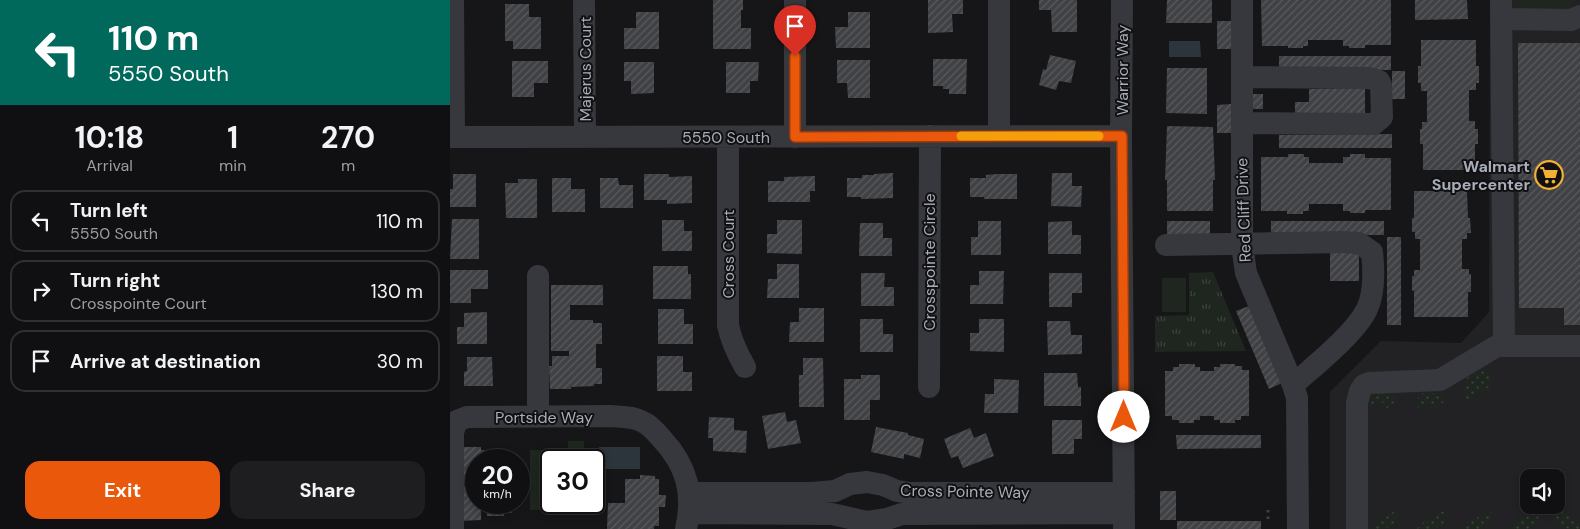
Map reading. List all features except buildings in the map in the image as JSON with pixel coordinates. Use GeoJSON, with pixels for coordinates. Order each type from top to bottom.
{"type":"FeatureCollection","features":[{"type":"Feature","properties":{"kind":"street"},"geometry":{"type":"LineString","coordinates":[[452,137],[453,0]]}},
{"type":"Feature","properties":{"kind":"street","name":"Majerus Court"},"geometry":{"type":"LineString","coordinates":[[584,0],[585,137]]}},
{"type":"Feature","properties":{"kind":"street"},"geometry":{"type":"LineString","coordinates":[[795,0],[795,137]]}},
{"type":"Feature","properties":{"kind":"street"},"geometry":{"type":"LineString","coordinates":[[999,0],[999,136]]}},
{"type":"Feature","properties":{"kind":"street","name":"Warrior Way"},"geometry":{"type":"LineString","coordinates":[[1122,0],[1124,512]]}},
{"type":"Feature","properties":{"kind":"street","name":"Red Cliff Drive"},"geometry":{"type":"LineString","coordinates":[[1242,0],[1242,245],[1246,273],[1297,398],[1298,529]]}},
{"type":"Feature","properties":{"kind":"street"},"geometry":{"type":"LineString","coordinates":[[1504,346],[1501,9],[1571,20],[1580,16]]}},
{"type":"Feature","properties":{"kind":"street"},"geometry":{"type":"LineString","coordinates":[[1242,77],[1375,79],[1381,85],[1382,117],[1374,124],[1242,123]]}},
{"type":"Feature","properties":{"kind":"street","name":"Crosspointe Circle"},"geometry":{"type":"LineString","coordinates":[[929,387],[930,136]]}},
{"type":"Feature","properties":{"kind":"street","name":"5550 South"},"geometry":{"type":"LineString","coordinates":[[452,137],[1122,136]]}},
{"type":"Feature","properties":{"kind":"street","name":"Cross Court"},"geometry":{"type":"LineString","coordinates":[[728,137],[728,325],[734,348],[745,367]]}},
{"type":"Feature","properties":{"kind":"street"},"geometry":{"type":"LineString","coordinates":[[1166,245],[1359,243],[1372,252],[1374,264],[1372,291],[1367,309],[1357,326],[1293,385]]}},
{"type":"Feature","properties":{"kind":"street"},"geometry":{"type":"LineString","coordinates":[[538,276],[538,417]]}},
{"type":"Feature","properties":{"kind":"street"},"geometry":{"type":"LineString","coordinates":[[1358,529],[1357,397],[1364,385],[1375,381],[1440,380],[1494,347],[1580,346]]}},
{"type":"Feature","properties":{"kind":"street","name":"Portside Way"},"geometry":{"type":"LineString","coordinates":[[452,529],[452,432],[457,421],[467,417],[629,417],[643,421],[657,433],[677,457],[682,468],[689,509]]}},
{"type":"Feature","properties":{"kind":"street","name":"Cross Pointe Way"},"geometry":{"type":"LineString","coordinates":[[689,509],[835,491],[850,484],[867,482],[884,485],[898,491],[1124,512]]}},
{"type":"Feature","properties":{"kind":"street","name":"Cross Pointe Way"},"geometry":{"type":"LineString","coordinates":[[689,509],[832,514],[867,522],[887,519],[902,514],[1124,512]]}},
{"type":"Feature","properties":{"kind":"path"},"geometry":{"type":"LineString","coordinates":[[1268,510],[1268,521]]}},
{"type":"Feature","properties":{"kind":"shaded area"},"geometry":{"type":"Polygon","coordinates":[[[1490,0],[1580,0],[1580,529],[1330,529],[1330,392],[1381,341],[1461,343],[1489,312],[1490,0]]]}},
{"type":"Feature","properties":{"kind":"shaded area"},"geometry":{"type":"Polygon","coordinates":[[[1169,41],[1200,41],[1201,57],[1169,57],[1169,41]]]}},
{"type":"Feature","properties":{"kind":"shaded area"},"geometry":{"type":"Polygon","coordinates":[[[599,447],[640,447],[640,469],[605,469],[605,449],[599,449],[599,447]]]}},
{"type":"Feature","properties":{"kind":"green space"},"geometry":{"type":"Polygon","coordinates":[[[1519,0],[1577,0],[1567,9],[1519,10],[1519,0]]]}},
{"type":"Feature","properties":{"kind":"green space"},"geometry":{"type":"Polygon","coordinates":[[[1213,272],[1246,351],[1155,352],[1155,316],[1189,315],[1189,273],[1213,272]]]}},
{"type":"Feature","properties":{"kind":"green space"},"geometry":{"type":"Polygon","coordinates":[[[1162,278],[1186,278],[1186,312],[1162,312],[1162,278]]]}},
{"type":"Feature","properties":{"kind":"green space"},"geometry":{"type":"Polygon","coordinates":[[[1485,369],[1489,371],[1491,376],[1491,386],[1465,399],[1465,379],[1485,369]]]}},
{"type":"Feature","properties":{"kind":"green space"},"geometry":{"type":"Polygon","coordinates":[[[1374,393],[1390,393],[1395,396],[1396,402],[1383,411],[1383,402],[1370,408],[1370,399],[1374,393]]]}},
{"type":"Feature","properties":{"kind":"green space"},"geometry":{"type":"Polygon","coordinates":[[[1422,393],[1440,393],[1444,397],[1444,402],[1430,411],[1430,402],[1418,408],[1417,399],[1422,393]]]}},
{"type":"Feature","properties":{"kind":"green space"},"geometry":{"type":"Polygon","coordinates":[[[568,441],[584,441],[584,449],[568,449],[568,441]]]}},
{"type":"Feature","properties":{"kind":"green space"},"geometry":{"type":"Polygon","coordinates":[[[530,450],[540,450],[540,510],[530,510],[530,450]]]}},
{"type":"Feature","properties":{"kind":"green space"},"geometry":{"type":"Polygon","coordinates":[[[1395,511],[1397,513],[1396,518],[1392,525],[1384,528],[1369,529],[1371,525],[1395,511]]]}},
{"type":"Feature","properties":{"kind":"green space"},"geometry":{"type":"Polygon","coordinates":[[[1442,511],[1445,513],[1444,523],[1434,529],[1417,529],[1419,525],[1442,511]]]}},
{"type":"Feature","properties":{"kind":"green space"},"geometry":{"type":"Polygon","coordinates":[[[1488,511],[1492,513],[1490,523],[1480,529],[1464,529],[1466,524],[1488,511]]]}},
{"type":"Feature","properties":{"kind":"green space"},"geometry":{"type":"Polygon","coordinates":[[[1531,514],[1539,514],[1538,523],[1527,529],[1512,529],[1513,524],[1531,514]]]}},
{"type":"Feature","properties":{"kind":"green space"},"geometry":{"type":"Polygon","coordinates":[[[1555,514],[1565,514],[1580,523],[1580,529],[1563,527],[1559,525],[1555,514]]]}},
{"type":"Feature","properties":{"kind":"slow traffic"},"geometry":{"type":"LineString","coordinates":[[961,136],[1099,136]]}},
{"type":"Feature","properties":{"kind":"place","name":"Walmart Supercenter"},"geometry":{"type":"Point","coordinates":[1549,175]}},
{"type":"Feature","properties":{"kind":"route"},"geometry":{"type":"LineString","coordinates":[[795,56],[795,137],[1122,136],[1124,417]]}}]}
